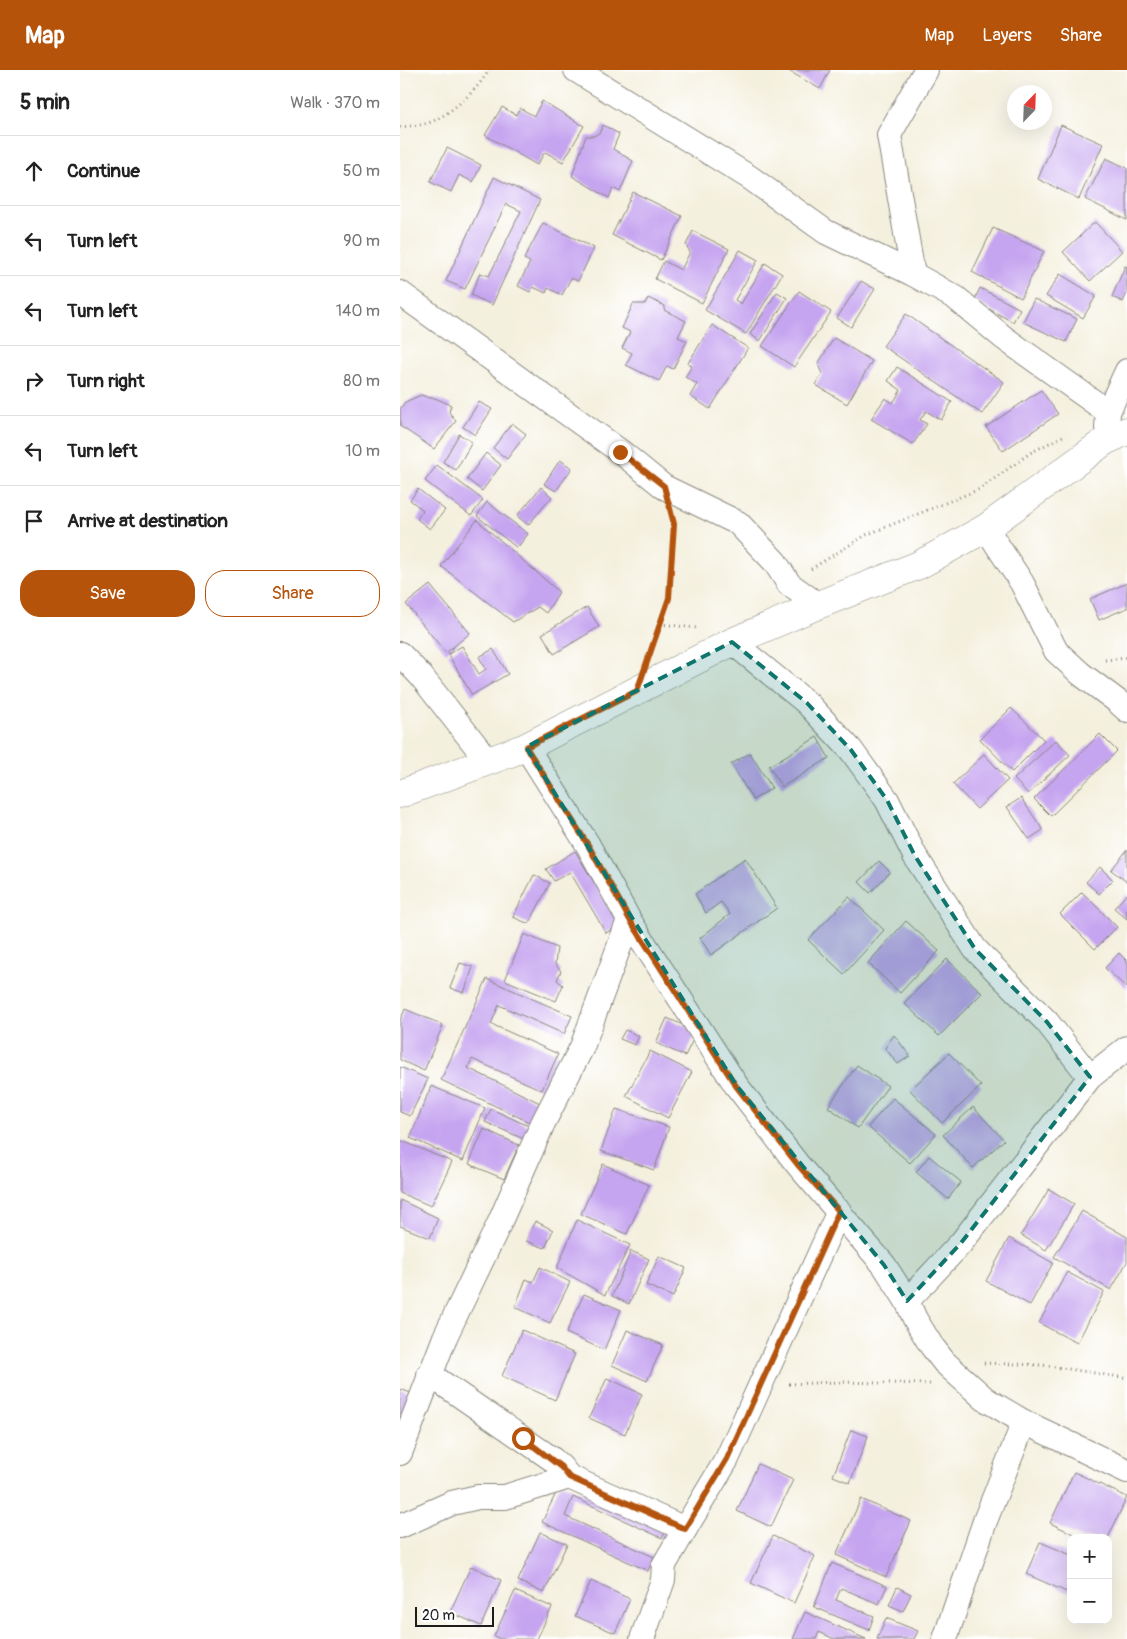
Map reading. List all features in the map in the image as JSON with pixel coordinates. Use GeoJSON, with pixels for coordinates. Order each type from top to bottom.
{"type":"FeatureCollection","features":[{"type":"Feature","properties":{"kind":"street"},"geometry":{"type":"LineString","coordinates":[[576,70],[749,177],[826,232],[913,274],[956,298],[1113,428]]}},
{"type":"Feature","properties":{"kind":"street"},"geometry":{"type":"LineString","coordinates":[[913,274],[889,135],[926,70]]}},
{"type":"Feature","properties":{"kind":"street"},"geometry":{"type":"LineString","coordinates":[[400,293],[664,486],[738,523],[775,562],[789,584],[818,605]]}},
{"type":"Feature","properties":{"kind":"street"},"geometry":{"type":"LineString","coordinates":[[400,794],[526,747],[732,642],[919,565],[986,528],[1113,428],[1127,371]]}},
{"type":"Feature","properties":{"kind":"street"},"geometry":{"type":"LineString","coordinates":[[986,528],[1022,583],[1056,651],[1071,666],[1127,710]]}},
{"type":"Feature","properties":{"kind":"street"},"geometry":{"type":"LineString","coordinates":[[732,642],[807,703],[851,750],[887,800],[915,856],[975,949],[1046,1022],[1090,1077]]}},
{"type":"Feature","properties":{"kind":"street"},"geometry":{"type":"LineString","coordinates":[[400,654],[421,676],[488,761]]}},
{"type":"Feature","properties":{"kind":"street"},"geometry":{"type":"LineString","coordinates":[[526,747],[588,845],[630,920],[736,1086],[798,1165],[884,1265],[907,1301],[915,1319],[931,1345],[944,1362],[985,1399],[1024,1422],[1126,1469]]}},
{"type":"Feature","properties":{"kind":"street"},"geometry":{"type":"LineString","coordinates":[[400,1453],[444,1337],[499,1224],[542,1123],[582,1046],[630,920]]}},
{"type":"Feature","properties":{"kind":"street"},"geometry":{"type":"LineString","coordinates":[[907,1301],[961,1243],[1090,1077],[1127,1048]]}},
{"type":"Feature","properties":{"kind":"street"},"geometry":{"type":"LineString","coordinates":[[642,1639],[663,1580],[664,1565],[727,1459],[839,1211]]}},
{"type":"Feature","properties":{"kind":"street"},"geometry":{"type":"LineString","coordinates":[[429,1374],[552,1459],[569,1477],[685,1529]]}},
{"type":"Feature","properties":{"kind":"street"},"geometry":{"type":"LineString","coordinates":[[945,1639],[984,1521],[1024,1422]]}},
{"type":"Feature","properties":{"kind":"street"},"geometry":{"type":"LineString","coordinates":[[400,1526],[452,1503],[478,1497],[505,1497],[569,1477]]}},
{"type":"Feature","properties":{"kind":"path"},"geometry":{"type":"LineString","coordinates":[[400,127],[425,124],[441,116],[478,87],[489,70]]}},
{"type":"Feature","properties":{"kind":"path"},"geometry":{"type":"LineString","coordinates":[[924,513],[980,489],[1030,453],[1064,435]]}},
{"type":"Feature","properties":{"kind":"path"},"geometry":{"type":"LineString","coordinates":[[637,691],[669,598],[674,524],[664,486]]}},
{"type":"Feature","properties":{"kind":"path"},"geometry":{"type":"LineString","coordinates":[[944,1362],[1042,1365],[1127,1378]]}},
{"type":"Feature","properties":{"kind":"path"},"geometry":{"type":"LineString","coordinates":[[761,1385],[907,1382],[970,1386]]}},
{"type":"Feature","properties":{"kind":"highlighted area"},"geometry":{"type":"Polygon","coordinates":[[[732,642],[807,703],[851,750],[887,800],[915,856],[975,949],[1047,1022],[1090,1077],[961,1243],[907,1301],[884,1265],[736,1085],[526,747],[732,642]]]}},
{"type":"Feature","properties":{"kind":"building"},"geometry":{"type":"Polygon","coordinates":[[[787,70],[830,70],[820,89],[787,70]]]}},
{"type":"Feature","properties":{"kind":"building"},"geometry":{"type":"Polygon","coordinates":[[[542,101],[584,126],[563,162],[545,152],[537,165],[485,135],[502,107],[516,115],[520,108],[534,116],[542,101]]]}},
{"type":"Feature","properties":{"kind":"building"},"geometry":{"type":"Polygon","coordinates":[[[603,125],[619,134],[613,149],[633,161],[620,192],[613,188],[609,198],[572,176],[586,136],[594,136],[600,132],[603,125]]]}},
{"type":"Feature","properties":{"kind":"building"},"geometry":{"type":"Polygon","coordinates":[[[1061,125],[1103,144],[1079,199],[1038,179],[1061,125]]]}},
{"type":"Feature","properties":{"kind":"building"},"geometry":{"type":"Polygon","coordinates":[[[447,148],[481,165],[473,182],[459,175],[451,192],[430,182],[447,148]]]}},
{"type":"Feature","properties":{"kind":"building"},"geometry":{"type":"Polygon","coordinates":[[[1106,158],[1127,168],[1127,220],[1085,199],[1106,158]]]}},
{"type":"Feature","properties":{"kind":"building"},"geometry":{"type":"Polygon","coordinates":[[[494,177],[540,200],[492,305],[471,295],[480,273],[489,276],[521,211],[506,204],[465,289],[446,281],[494,177]]]}},
{"type":"Feature","properties":{"kind":"building"},"geometry":{"type":"Polygon","coordinates":[[[633,192],[682,216],[661,260],[612,235],[633,192]]]}},
{"type":"Feature","properties":{"kind":"building"},"geometry":{"type":"Polygon","coordinates":[[[1095,222],[1122,251],[1090,281],[1063,252],[1095,222]]]}},
{"type":"Feature","properties":{"kind":"building"},"geometry":{"type":"Polygon","coordinates":[[[543,223],[594,248],[578,281],[571,278],[562,295],[548,288],[546,293],[533,287],[530,292],[518,286],[530,262],[524,259],[543,223]]]}},
{"type":"Feature","properties":{"kind":"building"},"geometry":{"type":"Polygon","coordinates":[[[993,228],[1044,251],[1021,298],[972,272],[993,228]]]}},
{"type":"Feature","properties":{"kind":"building"},"geometry":{"type":"Polygon","coordinates":[[[693,231],[729,249],[702,303],[655,279],[664,261],[681,270],[690,252],[686,245],[693,231]]]}},
{"type":"Feature","properties":{"kind":"building"},"geometry":{"type":"Polygon","coordinates":[[[740,250],[758,260],[735,300],[741,304],[765,263],[782,274],[746,334],[705,310],[740,250]]]}},
{"type":"Feature","properties":{"kind":"building"},"geometry":{"type":"Polygon","coordinates":[[[1125,266],[1127,267],[1127,293],[1123,302],[1112,297],[1125,266]]]}},
{"type":"Feature","properties":{"kind":"building"},"geometry":{"type":"Polygon","coordinates":[[[1060,274],[1096,296],[1083,318],[1046,296],[1060,274]]]}},
{"type":"Feature","properties":{"kind":"building"},"geometry":{"type":"Polygon","coordinates":[[[861,281],[875,289],[851,327],[837,318],[861,281]]]}},
{"type":"Feature","properties":{"kind":"building"},"geometry":{"type":"Polygon","coordinates":[[[980,288],[1020,309],[1013,322],[974,301],[980,288]]]}},
{"type":"Feature","properties":{"kind":"building"},"geometry":{"type":"Polygon","coordinates":[[[799,291],[831,312],[794,367],[762,346],[799,291]]]}},
{"type":"Feature","properties":{"kind":"building"},"geometry":{"type":"Polygon","coordinates":[[[777,292],[787,298],[760,341],[750,334],[777,292]]]}},
{"type":"Feature","properties":{"kind":"building"},"geometry":{"type":"Polygon","coordinates":[[[648,298],[665,306],[664,310],[686,321],[678,337],[687,341],[673,369],[667,366],[659,381],[626,365],[632,353],[622,348],[630,332],[622,328],[633,304],[645,304],[648,298]]]}},
{"type":"Feature","properties":{"kind":"building"},"geometry":{"type":"Polygon","coordinates":[[[1034,299],[1077,319],[1066,342],[1023,322],[1034,299]]]}},
{"type":"Feature","properties":{"kind":"building"},"geometry":{"type":"Polygon","coordinates":[[[906,314],[1004,382],[982,414],[883,346],[906,314]]]}},
{"type":"Feature","properties":{"kind":"building"},"geometry":{"type":"Polygon","coordinates":[[[712,325],[748,348],[710,409],[690,396],[697,384],[685,377],[692,366],[688,363],[712,325]]]}},
{"type":"Feature","properties":{"kind":"building"},"geometry":{"type":"Polygon","coordinates":[[[834,338],[872,361],[847,404],[816,385],[822,374],[818,364],[834,338]]]}},
{"type":"Feature","properties":{"kind":"building"},"geometry":{"type":"Polygon","coordinates":[[[897,367],[952,402],[941,420],[926,411],[920,420],[927,424],[913,444],[871,419],[885,398],[893,403],[901,390],[888,381],[897,367]]]}},
{"type":"Feature","properties":{"kind":"building"},"geometry":{"type":"Polygon","coordinates":[[[1041,390],[1058,414],[1003,451],[986,427],[1041,390]]]}},
{"type":"Feature","properties":{"kind":"building"},"geometry":{"type":"Polygon","coordinates":[[[421,395],[435,398],[451,405],[449,412],[456,421],[434,449],[400,426],[400,409],[405,402],[421,395]]]}},
{"type":"Feature","properties":{"kind":"building"},"geometry":{"type":"Polygon","coordinates":[[[479,402],[492,409],[475,435],[463,427],[479,402]]]}},
{"type":"Feature","properties":{"kind":"building"},"geometry":{"type":"Polygon","coordinates":[[[512,423],[526,434],[507,459],[493,448],[512,423]]]}},
{"type":"Feature","properties":{"kind":"building"},"geometry":{"type":"Polygon","coordinates":[[[459,434],[472,442],[456,470],[443,462],[459,434]]]}},
{"type":"Feature","properties":{"kind":"building"},"geometry":{"type":"Polygon","coordinates":[[[486,453],[501,465],[482,491],[467,479],[486,453]]]}},
{"type":"Feature","properties":{"kind":"building"},"geometry":{"type":"Polygon","coordinates":[[[560,460],[572,468],[556,491],[544,484],[560,460]]]}},
{"type":"Feature","properties":{"kind":"building"},"geometry":{"type":"Polygon","coordinates":[[[437,465],[483,500],[471,516],[425,481],[437,465]]]}},
{"type":"Feature","properties":{"kind":"building"},"geometry":{"type":"Polygon","coordinates":[[[541,487],[552,497],[528,525],[517,516],[541,487]]]}},
{"type":"Feature","properties":{"kind":"building"},"geometry":{"type":"Polygon","coordinates":[[[418,489],[445,510],[430,529],[417,519],[423,510],[410,500],[418,489]]]}},
{"type":"Feature","properties":{"kind":"building"},"geometry":{"type":"Polygon","coordinates":[[[487,502],[528,534],[517,548],[477,516],[487,502]]]}},
{"type":"Feature","properties":{"kind":"building"},"geometry":{"type":"Polygon","coordinates":[[[477,520],[559,592],[546,613],[538,607],[513,622],[441,566],[477,520]]]}},
{"type":"Feature","properties":{"kind":"building"},"geometry":{"type":"Polygon","coordinates":[[[1127,583],[1127,608],[1099,620],[1090,599],[1127,583]]]}},
{"type":"Feature","properties":{"kind":"building"},"geometry":{"type":"Polygon","coordinates":[[[430,585],[470,633],[446,653],[406,604],[430,585]]]}},
{"type":"Feature","properties":{"kind":"building"},"geometry":{"type":"Polygon","coordinates":[[[587,607],[599,627],[554,654],[542,634],[587,607]]]}},
{"type":"Feature","properties":{"kind":"building"},"geometry":{"type":"Polygon","coordinates":[[[462,646],[479,674],[486,669],[479,657],[493,649],[508,674],[472,695],[448,654],[462,646]]]}},
{"type":"Feature","properties":{"kind":"building"},"geometry":{"type":"Polygon","coordinates":[[[1011,708],[1044,740],[1012,772],[980,739],[1011,708]]]}},
{"type":"Feature","properties":{"kind":"building"},"geometry":{"type":"Polygon","coordinates":[[[1100,734],[1117,751],[1051,816],[1034,799],[1100,734]]]}},
{"type":"Feature","properties":{"kind":"building"},"geometry":{"type":"Polygon","coordinates":[[[817,737],[829,758],[782,787],[769,766],[817,737]]]}},
{"type":"Feature","properties":{"kind":"building"},"geometry":{"type":"Polygon","coordinates":[[[1056,740],[1070,755],[1028,794],[1014,779],[1056,740]]]}},
{"type":"Feature","properties":{"kind":"building"},"geometry":{"type":"Polygon","coordinates":[[[750,753],[772,788],[753,800],[731,764],[750,753]]]}},
{"type":"Feature","properties":{"kind":"building"},"geometry":{"type":"Polygon","coordinates":[[[984,754],[1008,780],[977,809],[953,784],[984,754]]]}},
{"type":"Feature","properties":{"kind":"building"},"geometry":{"type":"Polygon","coordinates":[[[1021,798],[1043,830],[1029,839],[1007,807],[1021,798]]]}},
{"type":"Feature","properties":{"kind":"building"},"geometry":{"type":"Polygon","coordinates":[[[1127,850],[1127,882],[1111,870],[1127,850]]]}},
{"type":"Feature","properties":{"kind":"building"},"geometry":{"type":"Polygon","coordinates":[[[575,851],[620,925],[606,933],[570,872],[554,881],[546,869],[575,851]]]}},
{"type":"Feature","properties":{"kind":"building"},"geometry":{"type":"Polygon","coordinates":[[[745,858],[777,908],[711,955],[700,938],[730,914],[721,902],[706,913],[695,894],[745,858]]]}},
{"type":"Feature","properties":{"kind":"building"},"geometry":{"type":"Polygon","coordinates":[[[879,861],[890,872],[870,893],[859,882],[879,861]]]}},
{"type":"Feature","properties":{"kind":"building"},"geometry":{"type":"Polygon","coordinates":[[[1100,867],[1113,880],[1099,894],[1086,882],[1100,867]]]}},
{"type":"Feature","properties":{"kind":"building"},"geometry":{"type":"Polygon","coordinates":[[[534,875],[550,883],[529,924],[513,917],[534,875]]]}},
{"type":"Feature","properties":{"kind":"building"},"geometry":{"type":"Polygon","coordinates":[[[1082,892],[1117,927],[1095,949],[1060,914],[1082,892]]]}},
{"type":"Feature","properties":{"kind":"building"},"geometry":{"type":"Polygon","coordinates":[[[1127,894],[1127,919],[1114,908],[1127,894]]]}},
{"type":"Feature","properties":{"kind":"building"},"geometry":{"type":"Polygon","coordinates":[[[849,897],[884,930],[844,974],[808,940],[849,897]]]}},
{"type":"Feature","properties":{"kind":"building"},"geometry":{"type":"Polygon","coordinates":[[[906,921],[939,951],[900,993],[868,963],[906,921]]]}},
{"type":"Feature","properties":{"kind":"building"},"geometry":{"type":"Polygon","coordinates":[[[524,934],[557,948],[555,964],[561,971],[557,980],[563,985],[556,1001],[505,980],[524,934]]]}},
{"type":"Feature","properties":{"kind":"building"},"geometry":{"type":"Polygon","coordinates":[[[1119,953],[1127,961],[1127,988],[1105,968],[1119,953]]]}},
{"type":"Feature","properties":{"kind":"building"},"geometry":{"type":"Polygon","coordinates":[[[947,959],[982,993],[939,1036],[904,1003],[947,959]]]}},
{"type":"Feature","properties":{"kind":"building"},"geometry":{"type":"Polygon","coordinates":[[[460,963],[473,967],[464,993],[450,988],[460,963]]]}},
{"type":"Feature","properties":{"kind":"building"},"geometry":{"type":"Polygon","coordinates":[[[487,979],[572,1016],[564,1034],[499,1005],[491,1024],[558,1054],[542,1090],[472,1059],[468,1068],[540,1103],[531,1123],[441,1080],[487,979]]]}},
{"type":"Feature","properties":{"kind":"building"},"geometry":{"type":"Polygon","coordinates":[[[405,1009],[443,1025],[424,1071],[400,1060],[400,1021],[405,1009]]]}},
{"type":"Feature","properties":{"kind":"building"},"geometry":{"type":"Polygon","coordinates":[[[667,1018],[697,1031],[685,1056],[656,1043],[667,1018]]]}},
{"type":"Feature","properties":{"kind":"building"},"geometry":{"type":"Polygon","coordinates":[[[625,1030],[639,1036],[635,1045],[620,1039],[625,1030]]]}},
{"type":"Feature","properties":{"kind":"building"},"geometry":{"type":"Polygon","coordinates":[[[894,1035],[910,1056],[898,1064],[885,1048],[894,1035]]]}},
{"type":"Feature","properties":{"kind":"building"},"geometry":{"type":"Polygon","coordinates":[[[650,1051],[692,1072],[668,1118],[626,1096],[650,1051]]]}},
{"type":"Feature","properties":{"kind":"building"},"geometry":{"type":"Polygon","coordinates":[[[949,1053],[981,1086],[942,1123],[910,1090],[949,1053]]]}},
{"type":"Feature","properties":{"kind":"building"},"geometry":{"type":"Polygon","coordinates":[[[857,1065],[888,1086],[858,1128],[828,1107],[857,1065]]]}},
{"type":"Feature","properties":{"kind":"building"},"geometry":{"type":"Polygon","coordinates":[[[400,1067],[428,1079],[410,1116],[400,1112],[400,1067]]]}},
{"type":"Feature","properties":{"kind":"building"},"geometry":{"type":"Polygon","coordinates":[[[431,1086],[485,1108],[463,1161],[410,1138],[431,1086]]]}},
{"type":"Feature","properties":{"kind":"building"},"geometry":{"type":"Polygon","coordinates":[[[893,1098],[936,1134],[910,1163],[868,1127],[893,1098]]]}},
{"type":"Feature","properties":{"kind":"building"},"geometry":{"type":"Polygon","coordinates":[[[973,1107],[1004,1140],[973,1168],[943,1135],[973,1107]]]}},
{"type":"Feature","properties":{"kind":"building"},"geometry":{"type":"Polygon","coordinates":[[[491,1109],[531,1127],[526,1140],[485,1122],[491,1109]]]}},
{"type":"Feature","properties":{"kind":"building"},"geometry":{"type":"Polygon","coordinates":[[[616,1109],[669,1127],[654,1170],[601,1151],[616,1109]]]}},
{"type":"Feature","properties":{"kind":"building"},"geometry":{"type":"Polygon","coordinates":[[[484,1129],[519,1145],[504,1179],[469,1164],[484,1129]]]}},
{"type":"Feature","properties":{"kind":"building"},"geometry":{"type":"Polygon","coordinates":[[[400,1140],[452,1162],[431,1206],[400,1193],[400,1140]]]}},
{"type":"Feature","properties":{"kind":"building"},"geometry":{"type":"Polygon","coordinates":[[[929,1156],[961,1182],[948,1199],[916,1172],[929,1156]]]}},
{"type":"Feature","properties":{"kind":"building"},"geometry":{"type":"Polygon","coordinates":[[[603,1164],[649,1185],[627,1234],[581,1214],[603,1164]]]}},
{"type":"Feature","properties":{"kind":"building"},"geometry":{"type":"Polygon","coordinates":[[[1049,1189],[1074,1204],[1046,1250],[1021,1235],[1049,1189]]]}},
{"type":"Feature","properties":{"kind":"building"},"geometry":{"type":"Polygon","coordinates":[[[400,1200],[438,1218],[430,1238],[400,1226],[400,1200]]]}},
{"type":"Feature","properties":{"kind":"building"},"geometry":{"type":"Polygon","coordinates":[[[1082,1211],[1127,1237],[1127,1262],[1111,1290],[1054,1257],[1082,1211]]]}},
{"type":"Feature","properties":{"kind":"building"},"geometry":{"type":"Polygon","coordinates":[[[577,1220],[630,1245],[605,1295],[557,1268],[577,1220]]]}},
{"type":"Feature","properties":{"kind":"building"},"geometry":{"type":"Polygon","coordinates":[[[535,1221],[553,1230],[545,1248],[526,1241],[535,1221]]]}},
{"type":"Feature","properties":{"kind":"building"},"geometry":{"type":"Polygon","coordinates":[[[1009,1238],[1053,1263],[1030,1305],[986,1281],[1009,1238]]]}},
{"type":"Feature","properties":{"kind":"building"},"geometry":{"type":"Polygon","coordinates":[[[631,1251],[649,1259],[629,1304],[612,1296],[631,1251]]]}},
{"type":"Feature","properties":{"kind":"building"},"geometry":{"type":"Polygon","coordinates":[[[659,1256],[686,1268],[673,1297],[646,1285],[659,1256]]]}},
{"type":"Feature","properties":{"kind":"building"},"geometry":{"type":"Polygon","coordinates":[[[540,1267],[570,1282],[550,1323],[515,1307],[526,1279],[533,1282],[540,1267]]]}},
{"type":"Feature","properties":{"kind":"building"},"geometry":{"type":"Polygon","coordinates":[[[1067,1272],[1104,1292],[1077,1343],[1039,1323],[1067,1272]]]}},
{"type":"Feature","properties":{"kind":"building"},"geometry":{"type":"Polygon","coordinates":[[[584,1294],[621,1310],[604,1350],[566,1333],[584,1294]]]}},
{"type":"Feature","properties":{"kind":"building"},"geometry":{"type":"Polygon","coordinates":[[[522,1330],[575,1354],[555,1400],[502,1376],[522,1330]]]}},
{"type":"Feature","properties":{"kind":"building"},"geometry":{"type":"Polygon","coordinates":[[[627,1330],[663,1345],[647,1381],[612,1365],[627,1330]]]}},
{"type":"Feature","properties":{"kind":"building"},"geometry":{"type":"Polygon","coordinates":[[[607,1378],[642,1394],[625,1434],[589,1418],[607,1378]]]}},
{"type":"Feature","properties":{"kind":"building"},"geometry":{"type":"Polygon","coordinates":[[[400,1389],[411,1393],[400,1420],[400,1389]]]}},
{"type":"Feature","properties":{"kind":"building"},"geometry":{"type":"Polygon","coordinates":[[[851,1430],[868,1436],[850,1483],[833,1476],[851,1430]]]}},
{"type":"Feature","properties":{"kind":"building"},"geometry":{"type":"Polygon","coordinates":[[[758,1464],[793,1480],[771,1527],[737,1511],[758,1464]]]}},
{"type":"Feature","properties":{"kind":"building"},"geometry":{"type":"Polygon","coordinates":[[[1074,1472],[1127,1497],[1110,1534],[1073,1534],[1050,1523],[1074,1472]]]}},
{"type":"Feature","properties":{"kind":"building"},"geometry":{"type":"Polygon","coordinates":[[[561,1483],[666,1531],[662,1538],[573,1497],[565,1516],[654,1557],[648,1571],[542,1522],[561,1483]]]}},
{"type":"Feature","properties":{"kind":"building"},"geometry":{"type":"Polygon","coordinates":[[[861,1499],[911,1521],[886,1577],[836,1555],[861,1499]]]}},
{"type":"Feature","properties":{"kind":"building"},"geometry":{"type":"Polygon","coordinates":[[[540,1532],[567,1544],[544,1593],[518,1581],[540,1532]]]}},
{"type":"Feature","properties":{"kind":"building"},"geometry":{"type":"Polygon","coordinates":[[[773,1536],[815,1556],[794,1603],[751,1583],[773,1536]]]}},
{"type":"Feature","properties":{"kind":"building"},"geometry":{"type":"Polygon","coordinates":[[[1040,1542],[1067,1553],[1067,1592],[1026,1574],[1040,1542]]]}},
{"type":"Feature","properties":{"kind":"building"},"geometry":{"type":"Polygon","coordinates":[[[832,1563],[887,1586],[879,1604],[841,1588],[836,1600],[874,1616],[869,1630],[814,1607],[832,1563]]]}},
{"type":"Feature","properties":{"kind":"building"},"geometry":{"type":"Polygon","coordinates":[[[471,1566],[501,1580],[481,1626],[450,1612],[471,1566]]]}},
{"type":"Feature","properties":{"kind":"building"},"geometry":{"type":"Polygon","coordinates":[[[591,1581],[630,1599],[615,1633],[575,1616],[591,1581]]]}},
{"type":"Feature","properties":{"kind":"building"},"geometry":{"type":"Polygon","coordinates":[[[897,1587],[911,1594],[903,1611],[889,1605],[897,1587]]]}},
{"type":"Feature","properties":{"kind":"building"},"geometry":{"type":"Polygon","coordinates":[[[515,1591],[552,1607],[537,1639],[500,1639],[494,1636],[515,1591]]]}},
{"type":"Feature","properties":{"kind":"building"},"geometry":{"type":"Polygon","coordinates":[[[805,1612],[866,1639],[834,1639],[819,1632],[816,1639],[793,1639],[805,1612]]]}},
{"type":"Feature","properties":{"kind":"building"},"geometry":{"type":"Polygon","coordinates":[[[886,1618],[918,1631],[914,1639],[877,1639],[886,1618]]]}},
{"type":"Feature","properties":{"kind":"route"},"geometry":{"type":"LineString","coordinates":[[523,1438],[552,1459],[569,1477],[685,1529],[727,1459],[839,1211],[798,1165],[736,1086],[683,1006],[630,920],[588,845],[526,747],[637,691],[669,598],[674,524],[664,486],[620,452]]}}]}
